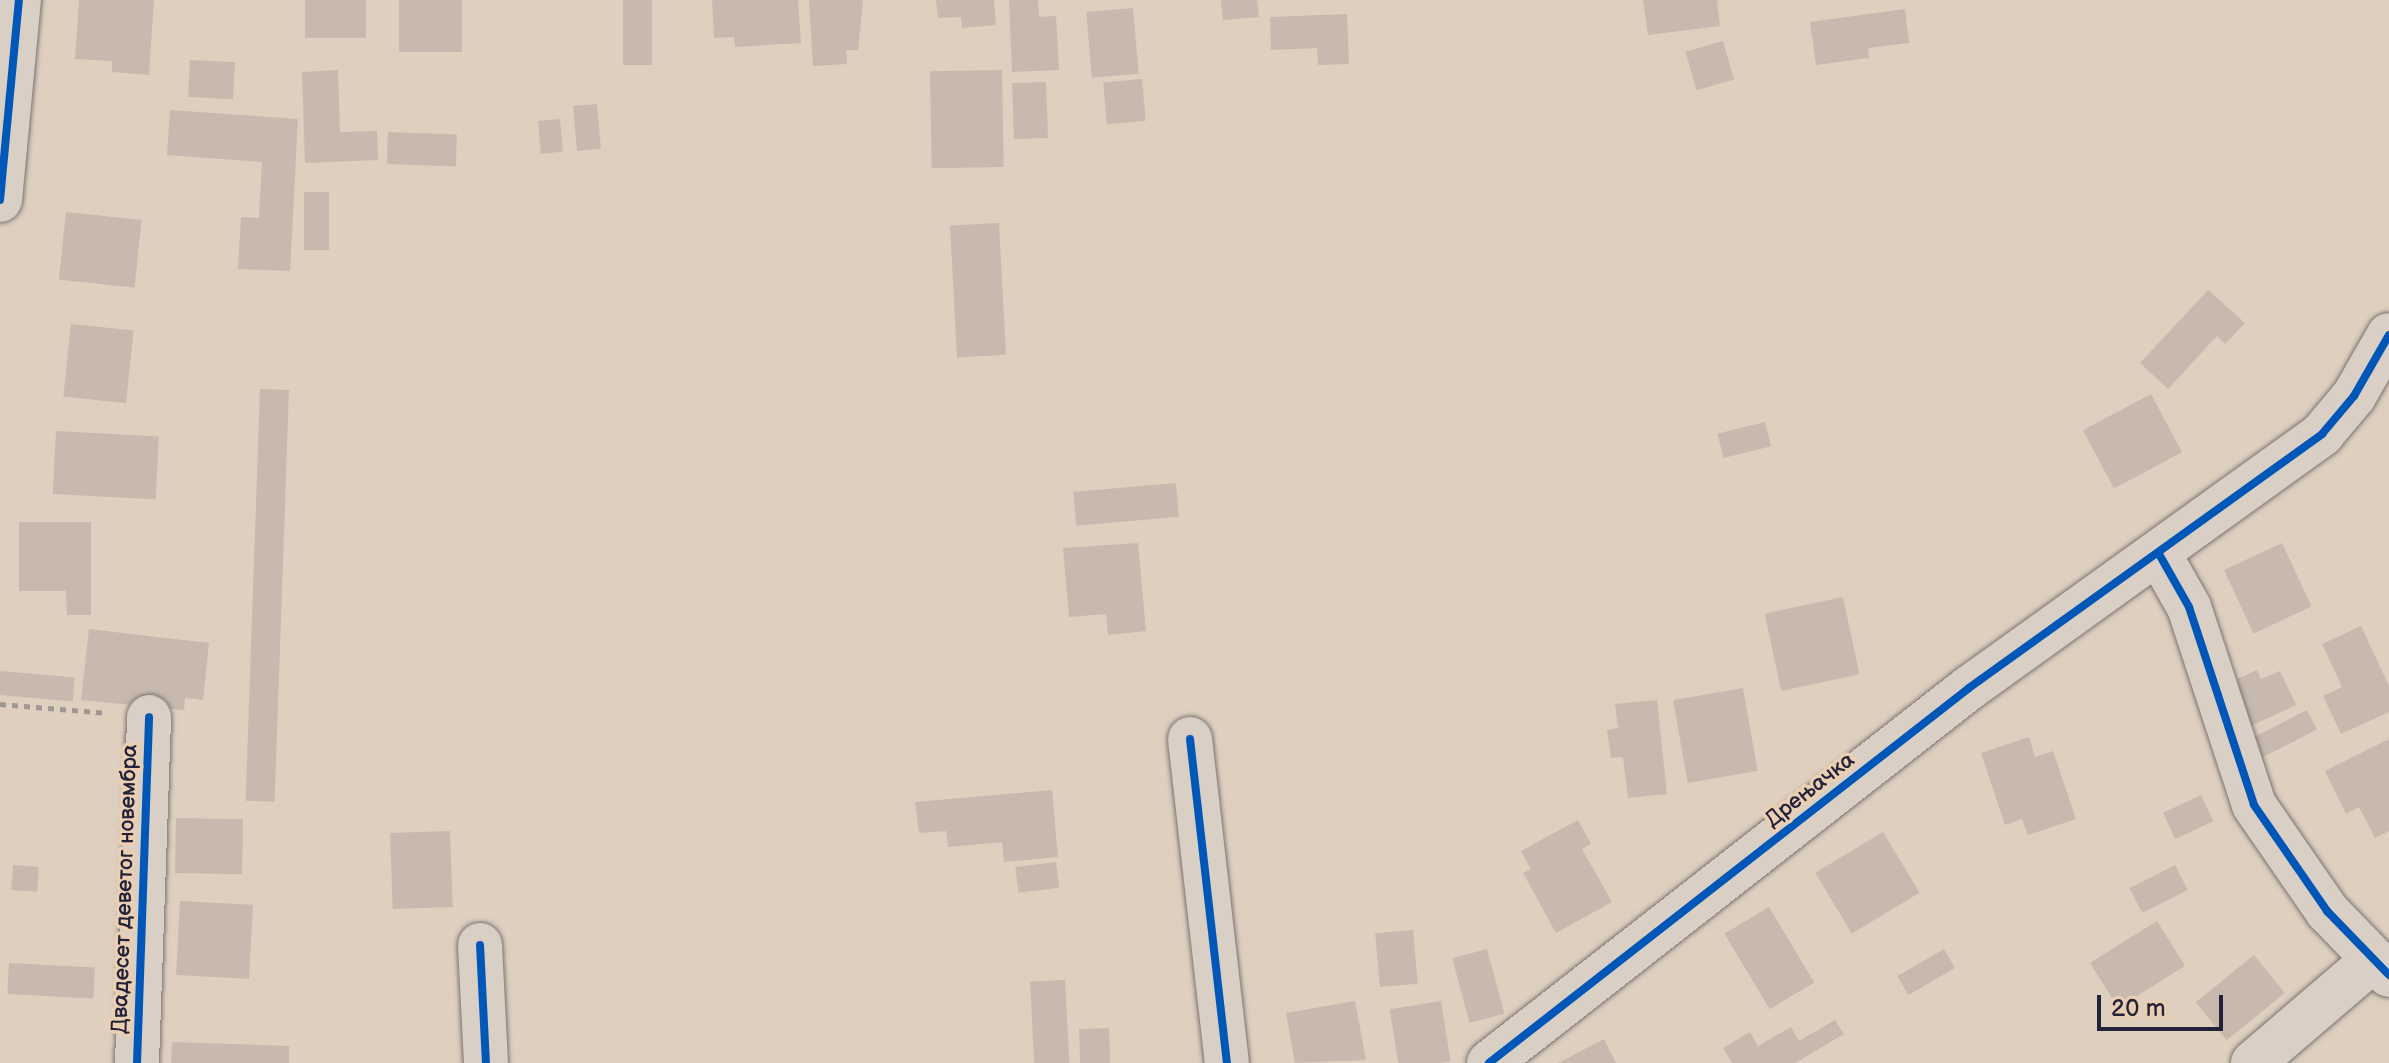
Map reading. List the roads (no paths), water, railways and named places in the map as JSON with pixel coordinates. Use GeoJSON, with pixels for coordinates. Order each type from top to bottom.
{"type":"FeatureCollection","features":[{"type":"Feature","properties":{"kind":"street"},"geometry":{"type":"LineString","coordinates":[[0,200],[19,0]]}},
{"type":"Feature","properties":{"kind":"street","name":"Дрењачка"},"geometry":{"type":"LineString","coordinates":[[1489,1063],[1969,688],[2322,434],[2354,396],[2389,335]]}},
{"type":"Feature","properties":{"kind":"street"},"geometry":{"type":"LineString","coordinates":[[2159,554],[2189,607],[2254,805],[2327,911],[2381,967],[2253,1063]]}},
{"type":"Feature","properties":{"kind":"street","name":"Двадесет деветог новембра"},"geometry":{"type":"LineString","coordinates":[[137,1063],[149,717]]}},
{"type":"Feature","properties":{"kind":"street"},"geometry":{"type":"LineString","coordinates":[[1190,739],[1227,1063]]}},
{"type":"Feature","properties":{"kind":"street"},"geometry":{"type":"LineString","coordinates":[[480,945],[486,1063]]}}]}
